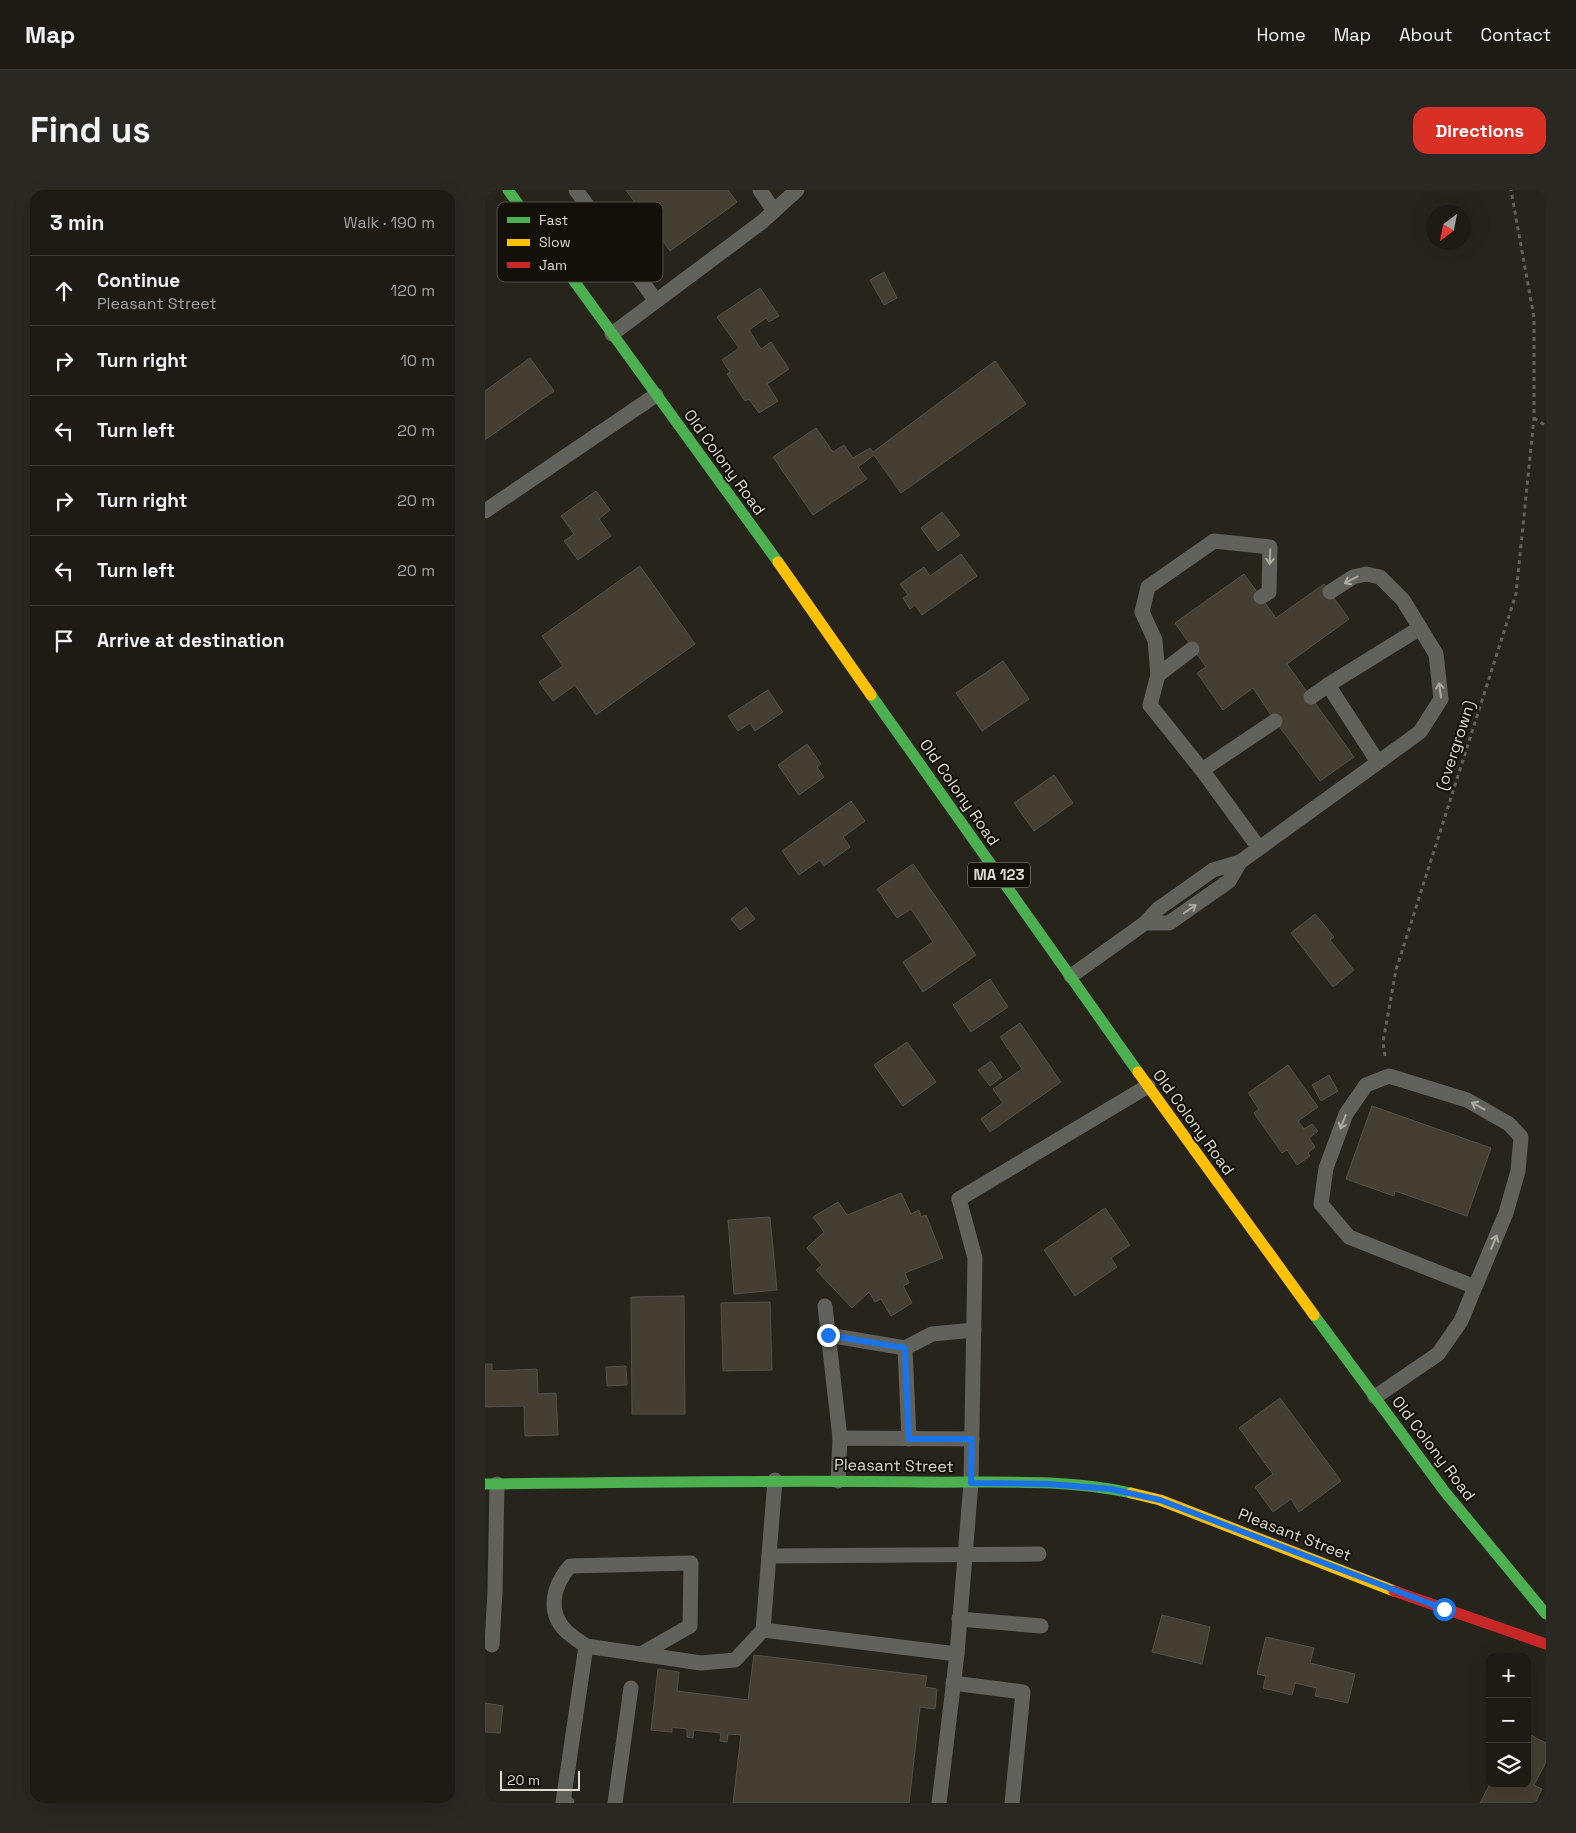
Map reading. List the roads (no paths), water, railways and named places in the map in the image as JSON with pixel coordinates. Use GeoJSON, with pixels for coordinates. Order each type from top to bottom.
{"type":"FeatureCollection","features":[{"type":"Feature","properties":{"kind":"main road","name":"Old Colony Road"},"geometry":{"type":"LineString","coordinates":[[512,191],[520,202]]}},
{"type":"Feature","properties":{"kind":"main road","name":"Old Colony Road"},"geometry":{"type":"LineString","coordinates":[[575,282],[773,555],[1148,1086],[1445,1492],[1546,1614]]}},
{"type":"Feature","properties":{"kind":"main road","name":"Pleasant Street"},"geometry":{"type":"LineString","coordinates":[[491,1484],[775,1480],[1048,1484],[1111,1489],[1160,1500],[1422,1602],[1546,1644]]}},
{"type":"Feature","properties":{"kind":"lane"},"geometry":{"type":"LineString","coordinates":[[576,190],[585,202]]}},
{"type":"Feature","properties":{"kind":"lane"},"geometry":{"type":"LineString","coordinates":[[760,190],[774,211]]}},
{"type":"Feature","properties":{"kind":"lane"},"geometry":{"type":"LineString","coordinates":[[611,334],[774,211],[797,190]]}},
{"type":"Feature","properties":{"kind":"lane"},"geometry":{"type":"LineString","coordinates":[[642,282],[656,301]]}},
{"type":"Feature","properties":{"kind":"lane"},"geometry":{"type":"LineString","coordinates":[[485,511],[656,395]]}},
{"type":"Feature","properties":{"kind":"lane"},"geometry":{"type":"LineString","coordinates":[[1259,848],[1202,770],[1150,706],[1158,675],[1155,640],[1142,612],[1148,587],[1214,541],[1270,547],[1269,592],[1261,597]]}},
{"type":"Feature","properties":{"kind":"lane"},"geometry":{"type":"LineString","coordinates":[[1071,976],[1145,923],[1169,923],[1229,881],[1240,862],[1420,732],[1441,699],[1436,654],[1403,600],[1379,577],[1366,574],[1353,577],[1330,592]]}},
{"type":"Feature","properties":{"kind":"lane"},"geometry":{"type":"LineString","coordinates":[[1311,697],[1420,628]]}},
{"type":"Feature","properties":{"kind":"lane"},"geometry":{"type":"LineString","coordinates":[[1158,675],[1192,649]]}},
{"type":"Feature","properties":{"kind":"lane"},"geometry":{"type":"LineString","coordinates":[[1328,685],[1378,762]]}},
{"type":"Feature","properties":{"kind":"lane"},"geometry":{"type":"LineString","coordinates":[[1202,770],[1275,721]]}},
{"type":"Feature","properties":{"kind":"lane"},"geometry":{"type":"LineString","coordinates":[[1375,1396],[1438,1354],[1461,1320],[1475,1287],[1508,1205],[1518,1171],[1521,1137],[1509,1124],[1467,1100],[1389,1076],[1366,1085],[1345,1114],[1326,1168],[1321,1204],[1349,1237],[1475,1287]]}},
{"type":"Feature","properties":{"kind":"lane"},"geometry":{"type":"LineString","coordinates":[[939,1803],[957,1654],[971,1483],[975,1258],[959,1199],[1148,1086]]}},
{"type":"Feature","properties":{"kind":"lane"},"geometry":{"type":"LineString","coordinates":[[825,1306],[840,1438],[838,1481]]}},
{"type":"Feature","properties":{"kind":"lane"},"geometry":{"type":"LineString","coordinates":[[828,1335],[905,1348],[932,1334],[973,1330]]}},
{"type":"Feature","properties":{"kind":"lane"},"geometry":{"type":"LineString","coordinates":[[905,1348],[909,1439]]}},
{"type":"Feature","properties":{"kind":"lane"},"geometry":{"type":"LineString","coordinates":[[840,1438],[972,1439]]}},
{"type":"Feature","properties":{"kind":"lane"},"geometry":{"type":"LineString","coordinates":[[641,1654],[689,1626],[691,1563],[570,1566],[561,1577],[555,1591],[554,1605],[558,1619],[566,1631],[586,1646],[701,1663],[735,1660],[763,1630],[775,1480]]}},
{"type":"Feature","properties":{"kind":"lane"},"geometry":{"type":"LineString","coordinates":[[491,1484],[495,1591],[492,1645]]}},
{"type":"Feature","properties":{"kind":"lane"},"geometry":{"type":"LineString","coordinates":[[769,1556],[1039,1554]]}},
{"type":"Feature","properties":{"kind":"lane"},"geometry":{"type":"LineString","coordinates":[[959,1619],[1041,1626]]}},
{"type":"Feature","properties":{"kind":"lane"},"geometry":{"type":"LineString","coordinates":[[763,1630],[957,1654]]}},
{"type":"Feature","properties":{"kind":"lane"},"geometry":{"type":"LineString","coordinates":[[567,1803],[563,1802],[586,1646]]}},
{"type":"Feature","properties":{"kind":"lane"},"geometry":{"type":"LineString","coordinates":[[953,1683],[1023,1692],[1012,1803]]}},
{"type":"Feature","properties":{"kind":"lane"},"geometry":{"type":"LineString","coordinates":[[615,1803],[631,1688]]}}]}
